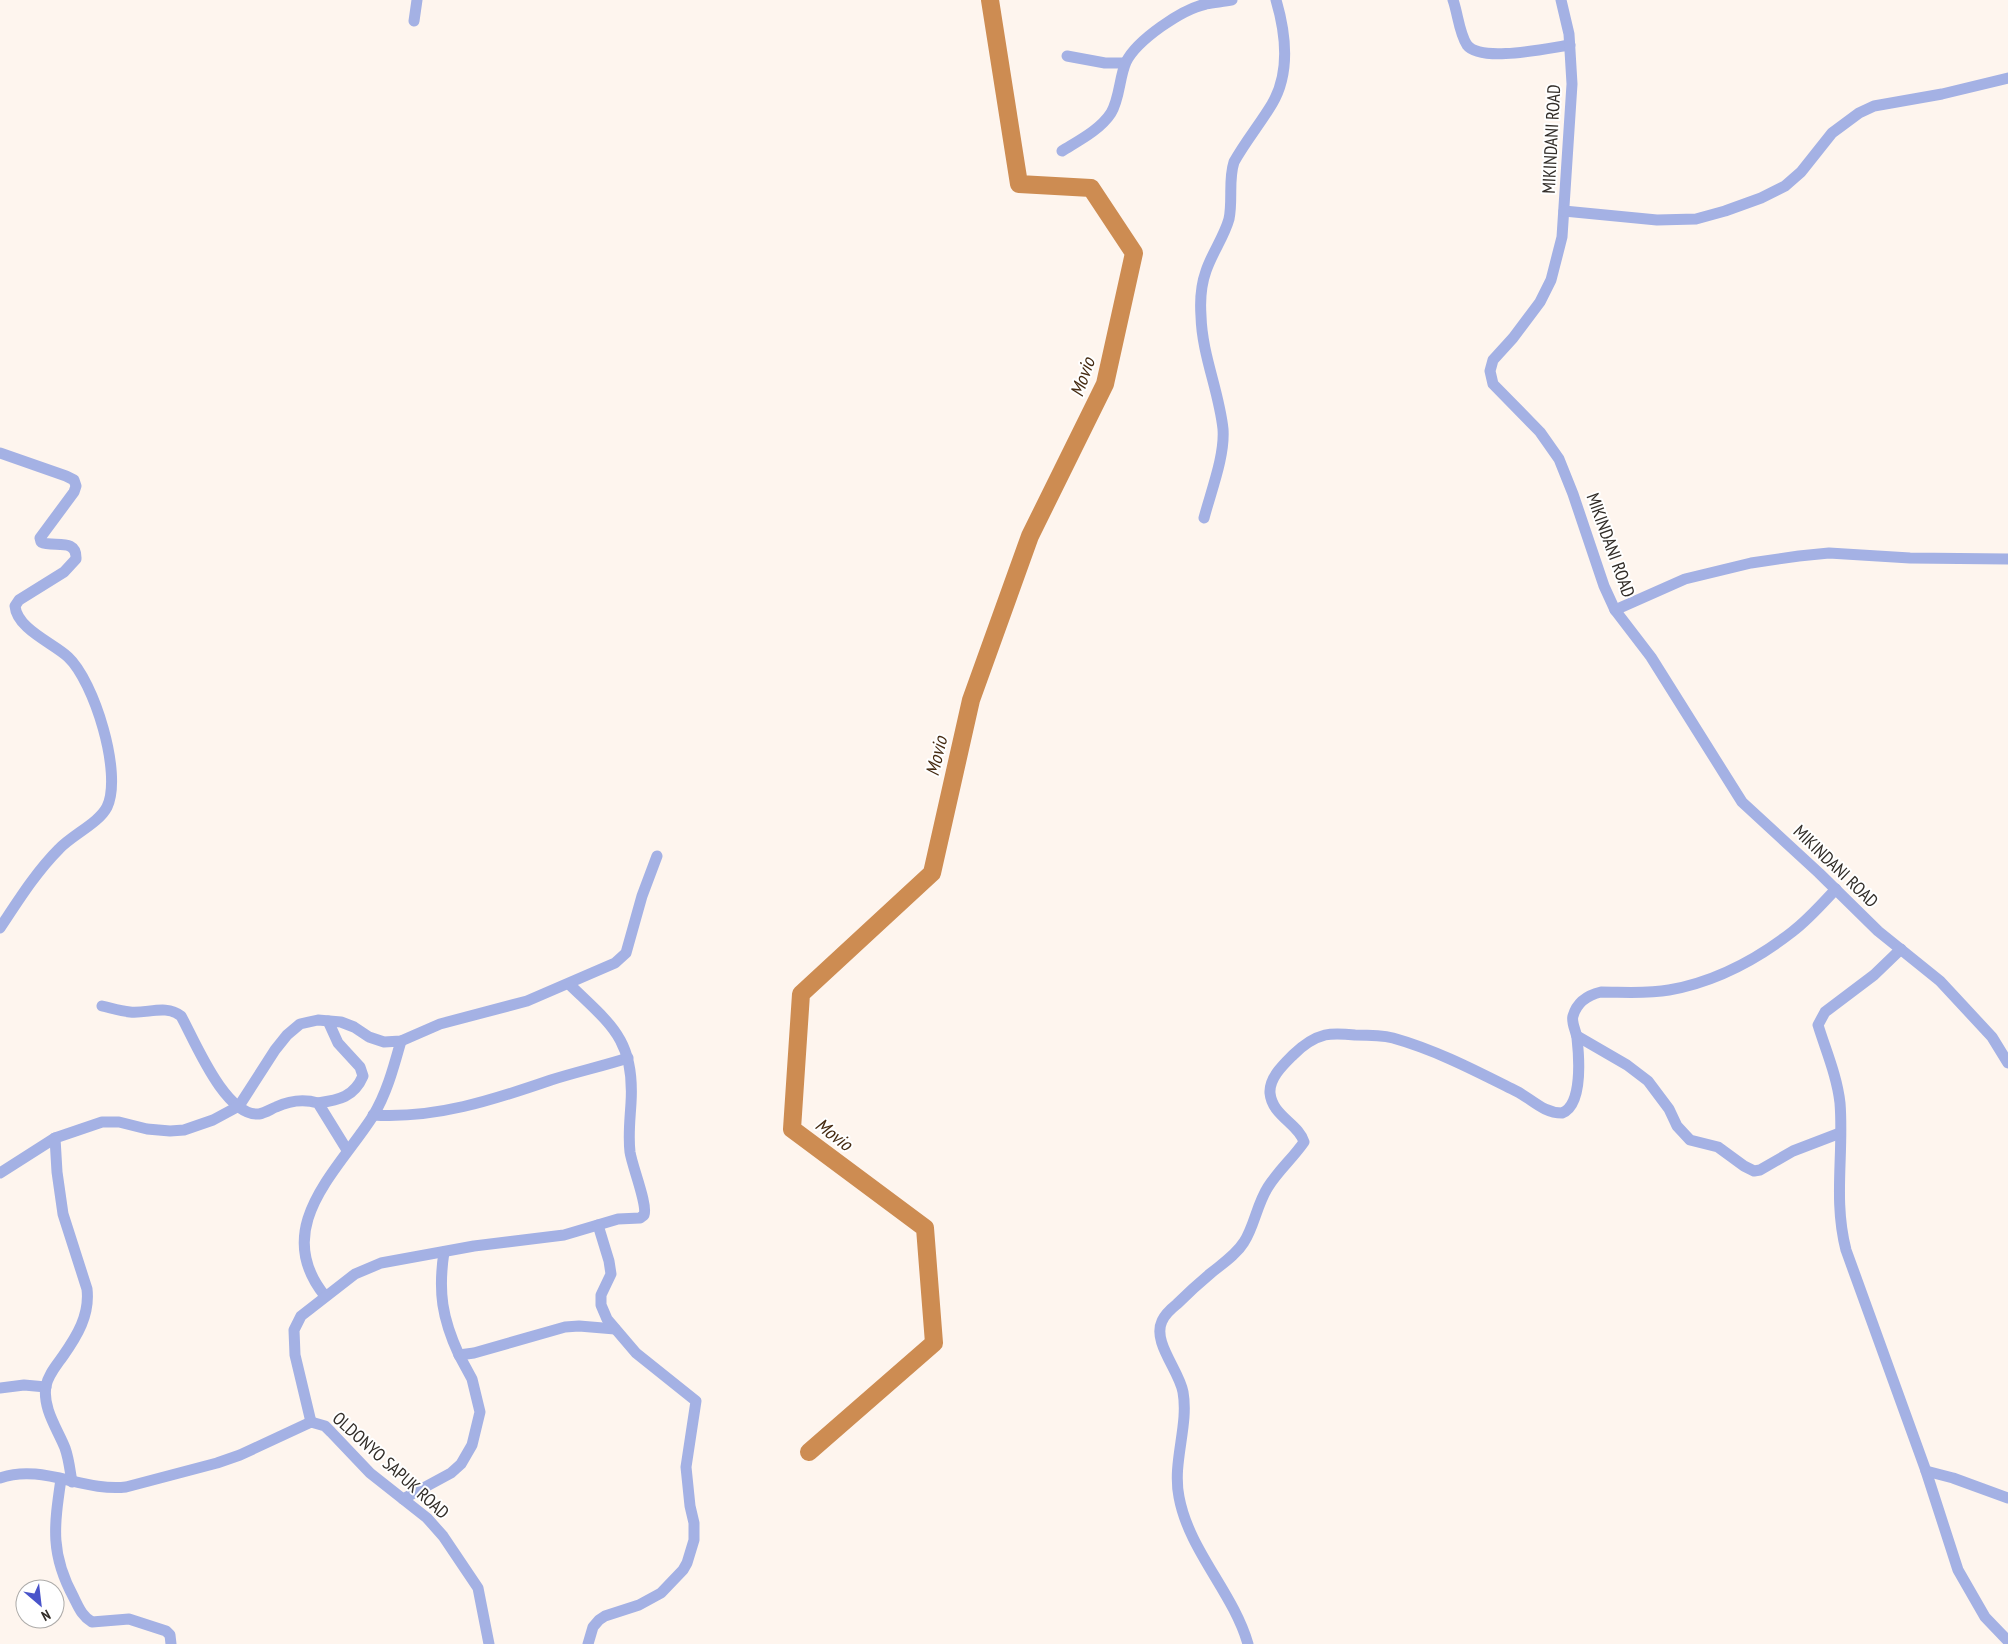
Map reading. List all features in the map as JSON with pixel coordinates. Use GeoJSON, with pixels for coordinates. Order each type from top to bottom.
{"type":"FeatureCollection","features":[{"type":"Feature","properties":{"kind":"street"},"geometry":{"type":"LineString","coordinates":[[414,21],[417,0]]}},
{"type":"Feature","properties":{"kind":"street"},"geometry":{"type":"LineString","coordinates":[[1062,151],[1089,134],[1104,122],[1111,113],[1118,96],[1126,63],[1130,56],[1156,30],[1176,17],[1206,2],[1232,0]]}},
{"type":"Feature","properties":{"kind":"street"},"geometry":{"type":"LineString","coordinates":[[1204,518],[1223,442],[1219,408],[1203,341],[1200,316],[1201,291],[1206,271],[1228,220],[1231,208],[1231,170],[1234,162],[1273,103],[1284,70],[1285,44],[1282,20],[1276,0]]}},
{"type":"Feature","properties":{"kind":"street"},"geometry":{"type":"LineString","coordinates":[[1453,0],[1464,38],[1468,46],[1475,52],[1502,54],[1570,45]]}},
{"type":"Feature","properties":{"kind":"street","name":"MIKINDANI ROAD"},"geometry":{"type":"LineString","coordinates":[[1561,0],[1570,45],[1572,84],[1564,211],[1558,254],[1552,280],[1540,302],[1513,338],[1493,360],[1490,371],[1493,384],[1540,432],[1559,459],[1573,494],[1604,586],[1615,610],[1656,664],[1742,802],[1836,889],[1878,931],[1940,981],[1992,1037],[2008,1063]]}},
{"type":"Feature","properties":{"kind":"street"},"geometry":{"type":"LineString","coordinates":[[1067,56],[1105,63],[1126,63]]}},
{"type":"Feature","properties":{"kind":"street"},"geometry":{"type":"LineString","coordinates":[[1564,211],[1657,220],[1696,220],[1761,198],[1785,186],[1801,172],[1832,133],[1859,113],[1874,106],[1959,91],[2008,78]]}},
{"type":"Feature","properties":{"kind":"street"},"geometry":{"type":"LineString","coordinates":[[0,453],[74,480],[76,486],[74,492],[40,538],[41,542],[45,544],[66,544],[73,548],[76,553],[76,559],[64,572],[20,600],[15,606],[15,612],[40,638],[67,656],[77,667],[98,711],[105,736],[112,784],[107,807],[97,818],[71,837],[47,862],[0,928]]}},
{"type":"Feature","properties":{"kind":"street"},"geometry":{"type":"LineString","coordinates":[[1615,610],[1685,579],[1751,563],[1799,556],[1829,553],[1910,558],[2008,559]]}},
{"type":"Feature","properties":{"kind":"street"},"geometry":{"type":"LineString","coordinates":[[0,1173],[55,1138],[102,1122],[119,1122],[147,1129],[170,1131],[184,1130],[213,1120],[239,1106],[258,1074],[287,1035],[300,1024],[318,1020],[328,1021],[354,1027],[369,1037],[384,1042],[401,1041],[440,1024],[527,1001],[616,963],[626,953],[642,896],[657,856]]}},
{"type":"Feature","properties":{"kind":"street"},"geometry":{"type":"LineString","coordinates":[[1248,1644],[1228,1598],[1194,1540],[1185,1519],[1179,1497],[1177,1475],[1185,1404],[1183,1389],[1165,1351],[1160,1329],[1162,1320],[1170,1311],[1231,1257],[1244,1242],[1256,1210],[1268,1186],[1304,1142],[1302,1136],[1275,1107],[1270,1094],[1272,1083],[1278,1072],[1294,1054],[1312,1040],[1325,1035],[1371,1035],[1392,1038],[1476,1070],[1513,1089],[1546,1111],[1562,1113],[1572,1106],[1577,1086],[1577,1036],[1572,1017],[1577,1006],[1590,994],[1667,990],[1696,984],[1723,974],[1749,960],[1792,932],[1836,889]]}},
{"type":"Feature","properties":{"kind":"street"},"geometry":{"type":"LineString","coordinates":[[1901,949],[1880,970],[1832,1006],[1820,1018],[1818,1025],[1838,1091],[1840,1133],[1839,1214],[1846,1250],[1965,1585],[1985,1616],[2008,1642]]}},
{"type":"Feature","properties":{"kind":"street"},"geometry":{"type":"LineString","coordinates":[[311,1422],[295,1355],[294,1330],[301,1316],[355,1274],[382,1263],[474,1246],[564,1235],[618,1219],[640,1218],[645,1212],[630,1154],[628,1136],[631,1077],[628,1058],[623,1044],[612,1026],[569,984]]}},
{"type":"Feature","properties":{"kind":"street"},"geometry":{"type":"LineString","coordinates":[[102,1006],[130,1012],[160,1009],[174,1010],[180,1016],[215,1081],[239,1106],[251,1114],[259,1114],[289,1102],[312,1101],[318,1103],[338,1100],[359,1086],[363,1076],[360,1067],[338,1043],[328,1021]]}},
{"type":"Feature","properties":{"kind":"street"},"geometry":{"type":"LineString","coordinates":[[1577,1036],[1627,1065],[1648,1081],[1669,1109],[1677,1126],[1690,1140],[1718,1147],[1733,1159],[1754,1171],[1760,1170],[1793,1151],[1840,1133]]}},
{"type":"Feature","properties":{"kind":"street"},"geometry":{"type":"LineString","coordinates":[[325,1296],[309,1272],[304,1254],[303,1235],[311,1207],[373,1115],[386,1088],[401,1041]]}},
{"type":"Feature","properties":{"kind":"street"},"geometry":{"type":"LineString","coordinates":[[373,1115],[418,1116],[491,1100],[628,1058]]}},
{"type":"Feature","properties":{"kind":"street"},"geometry":{"type":"LineString","coordinates":[[318,1103],[348,1150]]}},
{"type":"Feature","properties":{"kind":"street"},"geometry":{"type":"LineString","coordinates":[[55,1138],[66,1226],[87,1289],[88,1302],[86,1315],[76,1336],[53,1370],[46,1388],[52,1418],[64,1447],[72,1482]]}},
{"type":"Feature","properties":{"kind":"street"},"geometry":{"type":"LineString","coordinates":[[588,1644],[593,1627],[599,1620],[650,1599],[671,1584],[683,1570],[694,1540],[694,1523],[690,1506],[686,1467],[696,1401],[636,1353],[614,1330],[607,1319],[601,1305],[601,1295],[611,1274],[598,1225]]}},
{"type":"Feature","properties":{"kind":"street"},"geometry":{"type":"LineString","coordinates":[[403,1498],[451,1472],[461,1464],[472,1445],[480,1412],[472,1379],[449,1332],[443,1310],[441,1272],[444,1252]]}},
{"type":"Feature","properties":{"kind":"street"},"geometry":{"type":"LineString","coordinates":[[459,1355],[474,1353],[565,1327],[579,1326],[614,1330]]}},
{"type":"Feature","properties":{"kind":"street"},"geometry":{"type":"LineString","coordinates":[[0,1388],[24,1385],[46,1388]]}},
{"type":"Feature","properties":{"kind":"street","name":"OLDONYO SAPUK ROAD"},"geometry":{"type":"LineString","coordinates":[[0,1478],[12,1474],[25,1473],[113,1489],[216,1464],[311,1422],[324,1426],[370,1473],[427,1518],[443,1536],[478,1588],[489,1644]]}},
{"type":"Feature","properties":{"kind":"street"},"geometry":{"type":"LineString","coordinates":[[1926,1471],[1971,1484],[2008,1498]]}},
{"type":"Feature","properties":{"kind":"street"},"geometry":{"type":"LineString","coordinates":[[61,1479],[54,1541],[66,1584],[83,1615],[92,1622],[128,1620],[160,1628],[170,1634],[171,1644]]}},
{"type":"Feature","properties":{"kind":"waterway","name":"Movio"},"geometry":{"type":"LineString","coordinates":[[809,1452],[934,1343],[925,1228],[792,1129],[801,994],[932,873],[971,700],[1030,536],[1105,384],[1134,253],[1091,188],[1019,184],[990,0]]}}]}
